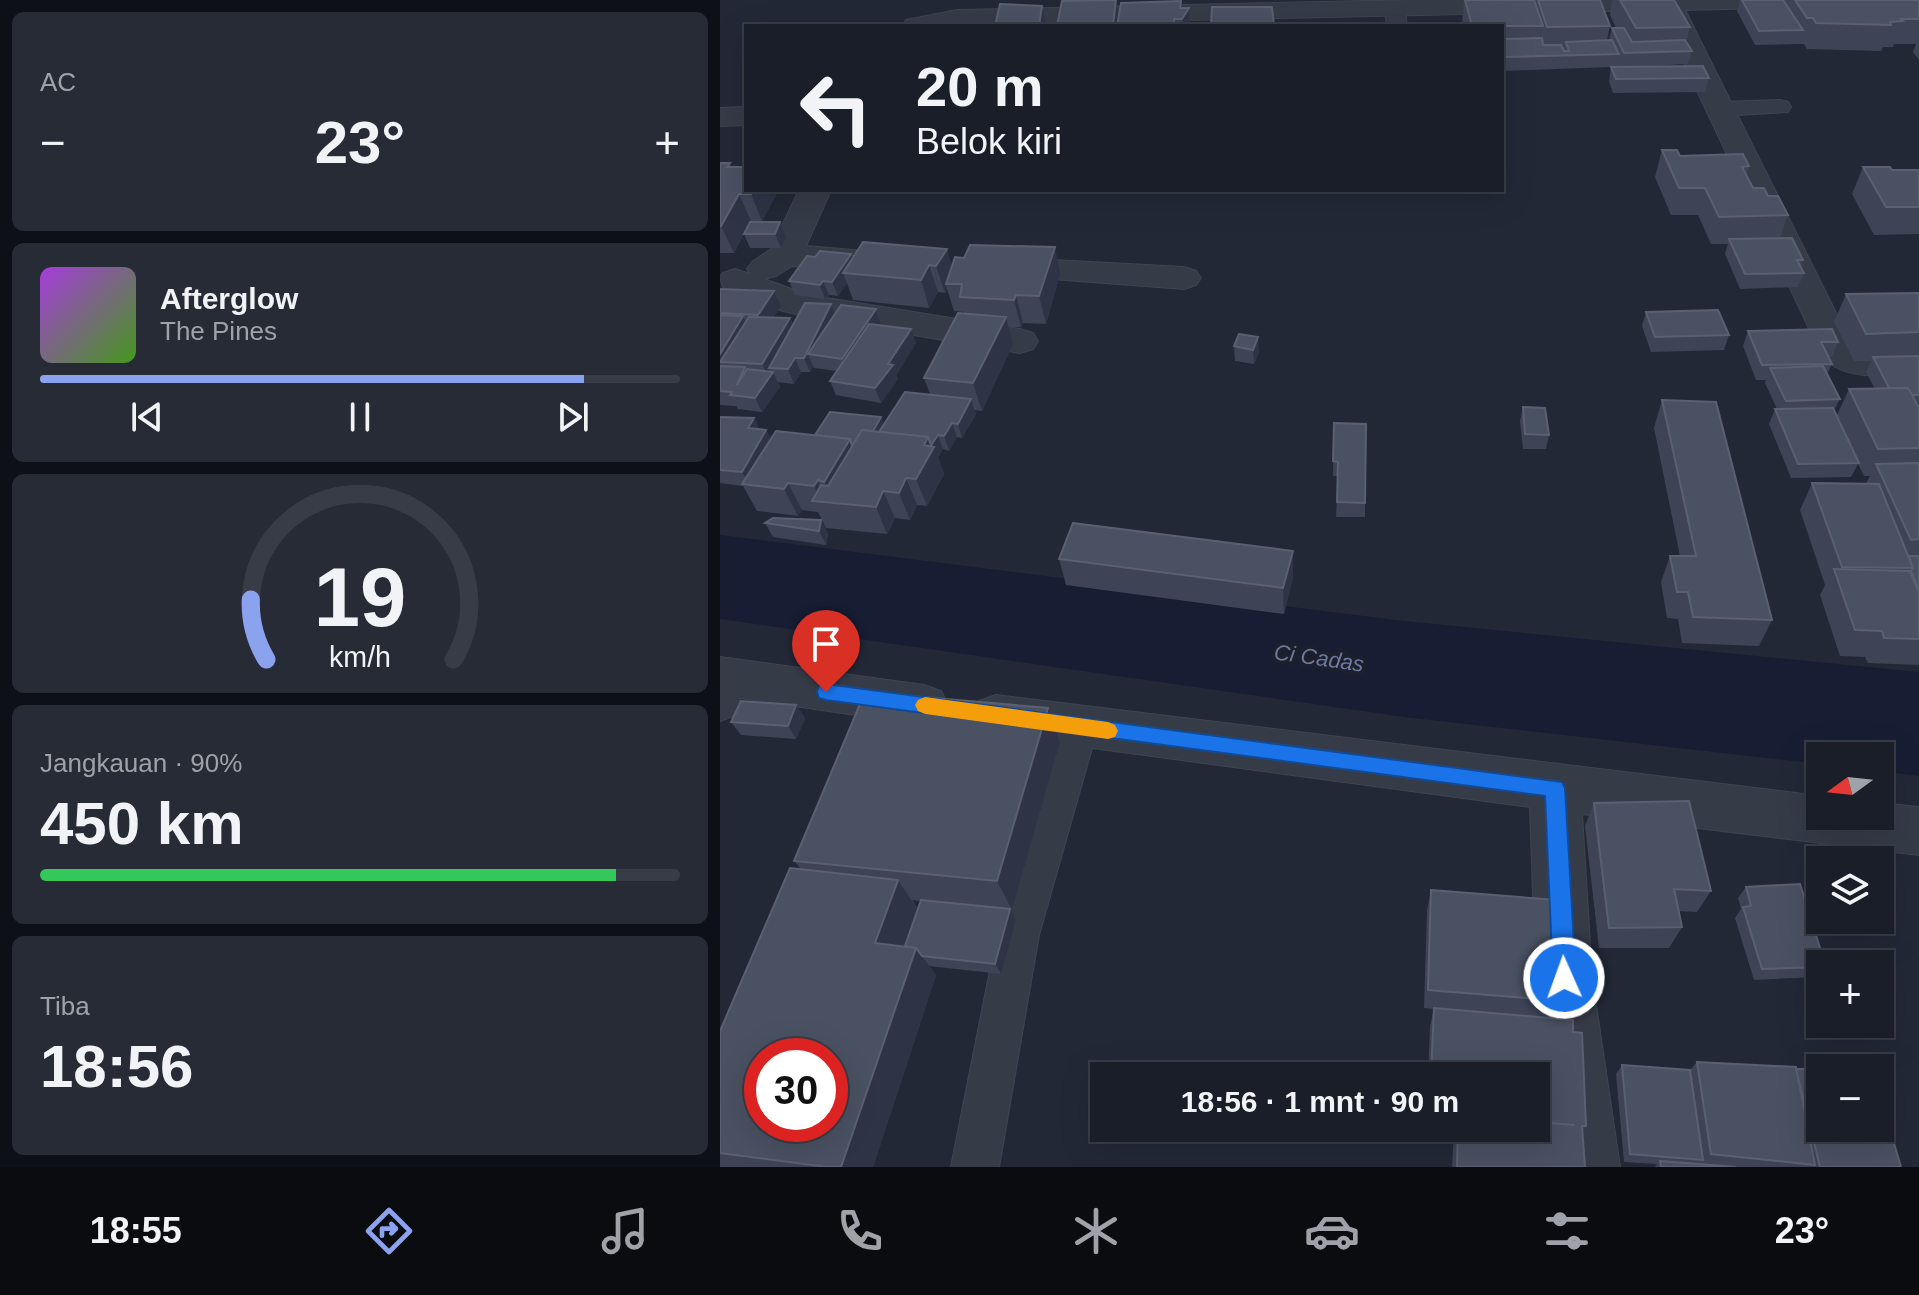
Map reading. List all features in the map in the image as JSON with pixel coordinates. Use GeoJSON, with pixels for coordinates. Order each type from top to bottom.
{"type":"FeatureCollection","features":[{"type":"Feature","properties":{"kind":"street"},"geometry":{"type":"LineString","coordinates":[[926,24],[957,18],[1396,18],[1668,2],[1765,0]]}},
{"type":"Feature","properties":{"kind":"street"},"geometry":{"type":"LineString","coordinates":[[1668,2],[1843,359],[1856,363],[1919,362]]}},
{"type":"Feature","properties":{"kind":"street"},"geometry":{"type":"LineString","coordinates":[[720,117],[744,116]]}},
{"type":"Feature","properties":{"kind":"street"},"geometry":{"type":"LineString","coordinates":[[728,281],[755,274],[785,255],[814,192]]}},
{"type":"Feature","properties":{"kind":"street"},"geometry":{"type":"LineString","coordinates":[[785,255],[913,262]]}},
{"type":"Feature","properties":{"kind":"street"},"geometry":{"type":"LineString","coordinates":[[961,265],[1184,278]]}},
{"type":"Feature","properties":{"kind":"street"},"geometry":{"type":"LineString","coordinates":[[728,281],[808,306],[1020,341]]}},
{"type":"Feature","properties":{"kind":"street"},"geometry":{"type":"LineString","coordinates":[[724,686],[1919,831]]}},
{"type":"Feature","properties":{"kind":"street"},"geometry":{"type":"LineString","coordinates":[[1555,788],[1564,978],[1589,1167]]}},
{"type":"Feature","properties":{"kind":"lane"},"geometry":{"type":"LineString","coordinates":[[1721,109],[1780,107]]}},
{"type":"Feature","properties":{"kind":"lane"},"geometry":{"type":"LineString","coordinates":[[975,1167],[1018,935],[1079,727]]}},
{"type":"Feature","properties":{"kind":"building"},"geometry":{"type":"Polygon","coordinates":[[[1116,0],[1113,24],[1057,24],[1062,1],[1116,0]]]}},
{"type":"Feature","properties":{"kind":"building"},"geometry":{"type":"Polygon","coordinates":[[[1465,0],[1534,0],[1543,26],[1504,26],[1471,24],[1465,0]]]}},
{"type":"Feature","properties":{"kind":"building"},"geometry":{"type":"Polygon","coordinates":[[[1538,0],[1600,0],[1610,26],[1547,27],[1538,0]]]}},
{"type":"Feature","properties":{"kind":"building"},"geometry":{"type":"Polygon","coordinates":[[[1620,0],[1674,0],[1690,27],[1636,28],[1620,0]]]}},
{"type":"Feature","properties":{"kind":"building"},"geometry":{"type":"Polygon","coordinates":[[[1742,0],[1783,0],[1803,30],[1759,31],[1742,0]]]}},
{"type":"Feature","properties":{"kind":"building"},"geometry":{"type":"Polygon","coordinates":[[[1795,0],[1919,0],[1919,19],[1901,19],[1903,21],[1890,22],[1891,25],[1816,23],[1813,18],[1807,18],[1795,0]]]}},
{"type":"Feature","properties":{"kind":"building"},"geometry":{"type":"Polygon","coordinates":[[[1181,1],[1180,8],[1189,8],[1182,19],[1174,19],[1174,24],[1117,24],[1121,3],[1181,1]]]}},
{"type":"Feature","properties":{"kind":"building"},"geometry":{"type":"Polygon","coordinates":[[[1000,4],[1042,6],[1039,24],[995,24],[1000,4]]]}},
{"type":"Feature","properties":{"kind":"building"},"geometry":{"type":"Polygon","coordinates":[[[1212,7],[1272,7],[1274,24],[1211,24],[1212,7]]]}},
{"type":"Feature","properties":{"kind":"building"},"geometry":{"type":"Polygon","coordinates":[[[1612,28],[1624,28],[1632,42],[1685,40],[1692,51],[1624,53],[1612,28]]]}},
{"type":"Feature","properties":{"kind":"building"},"geometry":{"type":"Polygon","coordinates":[[[1542,38],[1543,45],[1561,45],[1564,51],[1569,51],[1566,42],[1612,40],[1619,54],[1504,57],[1504,39],[1542,38]]]}},
{"type":"Feature","properties":{"kind":"building"},"geometry":{"type":"Polygon","coordinates":[[[1703,66],[1709,78],[1616,79],[1611,67],[1703,66]]]}},
{"type":"Feature","properties":{"kind":"building"},"geometry":{"type":"Polygon","coordinates":[[[1662,150],[1677,150],[1680,156],[1743,154],[1749,166],[1742,167],[1753,188],[1764,188],[1768,196],[1778,196],[1788,215],[1719,217],[1705,188],[1679,188],[1662,150]]]}},
{"type":"Feature","properties":{"kind":"building"},"geometry":{"type":"Polygon","coordinates":[[[720,163],[730,163],[727,167],[744,167],[744,192],[752,192],[739,194],[720,226],[720,163]]]}},
{"type":"Feature","properties":{"kind":"building"},"geometry":{"type":"Polygon","coordinates":[[[1863,167],[1919,170],[1919,207],[1886,207],[1863,167]]]}},
{"type":"Feature","properties":{"kind":"building"},"geometry":{"type":"Polygon","coordinates":[[[750,222],[780,222],[775,234],[744,234],[750,222]]]}},
{"type":"Feature","properties":{"kind":"building"},"geometry":{"type":"Polygon","coordinates":[[[1792,238],[1803,260],[1797,260],[1804,273],[1745,274],[1729,239],[1792,238]]]}},
{"type":"Feature","properties":{"kind":"building"},"geometry":{"type":"Polygon","coordinates":[[[863,242],[947,249],[936,266],[929,265],[921,280],[843,273],[863,242]]]}},
{"type":"Feature","properties":{"kind":"building"},"geometry":{"type":"Polygon","coordinates":[[[970,245],[1055,247],[1039,296],[1016,295],[1014,300],[960,297],[962,284],[946,284],[955,257],[964,258],[970,245]]]}},
{"type":"Feature","properties":{"kind":"building"},"geometry":{"type":"Polygon","coordinates":[[[820,251],[851,254],[832,282],[823,281],[820,285],[789,281],[807,256],[815,257],[820,251]]]}},
{"type":"Feature","properties":{"kind":"building"},"geometry":{"type":"Polygon","coordinates":[[[720,289],[774,291],[758,315],[720,313],[720,289]]]}},
{"type":"Feature","properties":{"kind":"building"},"geometry":{"type":"Polygon","coordinates":[[[1919,293],[1919,332],[1866,334],[1846,294],[1919,293]]]}},
{"type":"Feature","properties":{"kind":"building"},"geometry":{"type":"Polygon","coordinates":[[[805,303],[831,304],[804,358],[795,358],[788,369],[769,368],[805,303]]]}},
{"type":"Feature","properties":{"kind":"building"},"geometry":{"type":"Polygon","coordinates":[[[841,305],[876,309],[842,359],[808,354],[841,305]]]}},
{"type":"Feature","properties":{"kind":"building"},"geometry":{"type":"Polygon","coordinates":[[[1718,310],[1729,335],[1655,337],[1646,312],[1718,310]]]}},
{"type":"Feature","properties":{"kind":"building"},"geometry":{"type":"Polygon","coordinates":[[[958,313],[1006,317],[973,383],[924,378],[958,313]]]}},
{"type":"Feature","properties":{"kind":"building"},"geometry":{"type":"Polygon","coordinates":[[[720,315],[743,316],[720,354],[720,315]]]}},
{"type":"Feature","properties":{"kind":"building"},"geometry":{"type":"Polygon","coordinates":[[[749,317],[790,318],[762,364],[720,362],[749,317]]]}},
{"type":"Feature","properties":{"kind":"building"},"geometry":{"type":"Polygon","coordinates":[[[869,324],[911,329],[888,364],[893,365],[875,388],[830,381],[869,324]]]}},
{"type":"Feature","properties":{"kind":"building"},"geometry":{"type":"Polygon","coordinates":[[[1832,329],[1838,342],[1821,342],[1832,364],[1762,365],[1748,331],[1832,329]]]}},
{"type":"Feature","properties":{"kind":"building"},"geometry":{"type":"Polygon","coordinates":[[[1239,334],[1258,337],[1253,350],[1234,346],[1239,334]]]}},
{"type":"Feature","properties":{"kind":"building"},"geometry":{"type":"Polygon","coordinates":[[[1919,356],[1919,395],[1912,395],[1908,388],[1889,388],[1873,357],[1919,356]]]}},
{"type":"Feature","properties":{"kind":"building"},"geometry":{"type":"Polygon","coordinates":[[[720,366],[745,367],[737,385],[747,369],[773,372],[755,398],[720,391],[720,366]]]}},
{"type":"Feature","properties":{"kind":"building"},"geometry":{"type":"Polygon","coordinates":[[[1823,366],[1840,399],[1786,401],[1770,368],[1823,366]]]}},
{"type":"Feature","properties":{"kind":"building"},"geometry":{"type":"Polygon","coordinates":[[[1908,388],[1919,408],[1919,448],[1878,449],[1849,389],[1908,388]]]}},
{"type":"Feature","properties":{"kind":"building"},"geometry":{"type":"Polygon","coordinates":[[[905,392],[971,399],[958,424],[952,423],[944,436],[938,435],[931,445],[928,437],[879,432],[905,392]]]}},
{"type":"Feature","properties":{"kind":"building"},"geometry":{"type":"Polygon","coordinates":[[[1662,400],[1716,402],[1772,620],[1693,617],[1688,592],[1677,592],[1670,556],[1696,556],[1662,400]]]}},
{"type":"Feature","properties":{"kind":"building"},"geometry":{"type":"Polygon","coordinates":[[[1523,407],[1545,408],[1549,435],[1525,434],[1523,407]]]}},
{"type":"Feature","properties":{"kind":"building"},"geometry":{"type":"Polygon","coordinates":[[[1833,408],[1859,463],[1798,464],[1775,409],[1833,408]]]}},
{"type":"Feature","properties":{"kind":"building"},"geometry":{"type":"Polygon","coordinates":[[[830,412],[881,417],[873,431],[862,430],[852,446],[850,439],[815,435],[830,412]]]}},
{"type":"Feature","properties":{"kind":"building"},"geometry":{"type":"Polygon","coordinates":[[[720,417],[754,418],[748,428],[766,430],[742,472],[720,470],[720,417]]]}},
{"type":"Feature","properties":{"kind":"building"},"geometry":{"type":"Polygon","coordinates":[[[1334,423],[1366,424],[1365,503],[1337,502],[1338,462],[1333,461],[1334,423]]]}},
{"type":"Feature","properties":{"kind":"building"},"geometry":{"type":"Polygon","coordinates":[[[862,430],[928,437],[924,445],[934,447],[916,479],[906,478],[899,493],[883,491],[876,507],[812,501],[821,485],[828,486],[862,430]]]}},
{"type":"Feature","properties":{"kind":"building"},"geometry":{"type":"Polygon","coordinates":[[[776,431],[850,439],[824,482],[818,480],[814,486],[788,483],[784,489],[742,484],[776,431]]]}},
{"type":"Feature","properties":{"kind":"building"},"geometry":{"type":"Polygon","coordinates":[[[1919,463],[1919,539],[1911,540],[1876,464],[1919,463]]]}},
{"type":"Feature","properties":{"kind":"building"},"geometry":{"type":"Polygon","coordinates":[[[1812,483],[1879,484],[1913,568],[1842,567],[1812,483]]]}},
{"type":"Feature","properties":{"kind":"building"},"geometry":{"type":"Polygon","coordinates":[[[773,518],[821,520],[819,531],[765,523],[773,518]]]}},
{"type":"Feature","properties":{"kind":"building"},"geometry":{"type":"Polygon","coordinates":[[[1073,523],[1293,551],[1283,588],[1059,559],[1073,523]]]}},
{"type":"Feature","properties":{"kind":"building"},"geometry":{"type":"Polygon","coordinates":[[[1909,556],[1919,556],[1919,590],[1911,571],[1909,556]]]}},
{"type":"Feature","properties":{"kind":"building"},"geometry":{"type":"Polygon","coordinates":[[[1834,569],[1910,571],[1919,593],[1919,639],[1884,638],[1882,631],[1855,630],[1834,569]]]}},
{"type":"Feature","properties":{"kind":"building"},"geometry":{"type":"Polygon","coordinates":[[[865,692],[1048,708],[997,881],[794,861],[865,692]]]}},
{"type":"Feature","properties":{"kind":"building"},"geometry":{"type":"Polygon","coordinates":[[[741,701],[796,705],[788,726],[731,722],[741,701]]]}},
{"type":"Feature","properties":{"kind":"building"},"geometry":{"type":"Polygon","coordinates":[[[1689,801],[1711,891],[1674,889],[1682,927],[1609,928],[1594,803],[1689,801]]]}},
{"type":"Feature","properties":{"kind":"building"},"geometry":{"type":"Polygon","coordinates":[[[790,868],[898,880],[875,943],[916,948],[841,1167],[720,1153],[720,1031],[790,868]]]}},
{"type":"Feature","properties":{"kind":"building"},"geometry":{"type":"Polygon","coordinates":[[[1800,884],[1806,903],[1806,934],[1816,934],[1821,950],[1806,950],[1806,967],[1762,969],[1743,907],[1751,906],[1746,887],[1800,884]]]}},
{"type":"Feature","properties":{"kind":"building"},"geometry":{"type":"Polygon","coordinates":[[[1431,890],[1557,900],[1561,1001],[1428,990],[1431,890]]]}},
{"type":"Feature","properties":{"kind":"building"},"geometry":{"type":"Polygon","coordinates":[[[921,900],[1010,909],[995,964],[922,956],[916,948],[905,946],[921,900]]]}},
{"type":"Feature","properties":{"kind":"building"},"geometry":{"type":"Polygon","coordinates":[[[1434,1008],[1573,1020],[1573,1032],[1582,1033],[1585,1167],[1457,1167],[1458,1142],[1550,1142],[1550,1062],[1432,1062],[1434,1008]]]}},
{"type":"Feature","properties":{"kind":"building"},"geometry":{"type":"Polygon","coordinates":[[[1697,1062],[1796,1067],[1806,1119],[1806,1142],[1811,1142],[1815,1165],[1711,1154],[1697,1062]]]}},
{"type":"Feature","properties":{"kind":"building"},"geometry":{"type":"Polygon","coordinates":[[[1622,1065],[1690,1070],[1703,1160],[1630,1154],[1622,1065]]]}},
{"type":"Feature","properties":{"kind":"building"},"geometry":{"type":"Polygon","coordinates":[[[1796,1069],[1806,1069],[1806,1110],[1796,1069]]]}},
{"type":"Feature","properties":{"kind":"building"},"geometry":{"type":"Polygon","coordinates":[[[1814,1142],[1894,1142],[1901,1167],[1820,1167],[1814,1142]]]}},
{"type":"Feature","properties":{"kind":"building"},"geometry":{"type":"Polygon","coordinates":[[[1660,1161],[1736,1167],[1661,1167],[1660,1161]]]}},
{"type":"Feature","properties":{"kind":"waterway","name":"Ci Cadas"},"geometry":{"type":"LineString","coordinates":[[720,577],[1404,669],[1919,724]]}},
{"type":"Feature","properties":{"kind":"slow traffic"},"geometry":{"type":"LineString","coordinates":[[925,705],[1108,731]]}},
{"type":"Feature","properties":{"kind":"route"},"geometry":{"type":"LineString","coordinates":[[826,692],[1555,788],[1564,978]]}}]}
